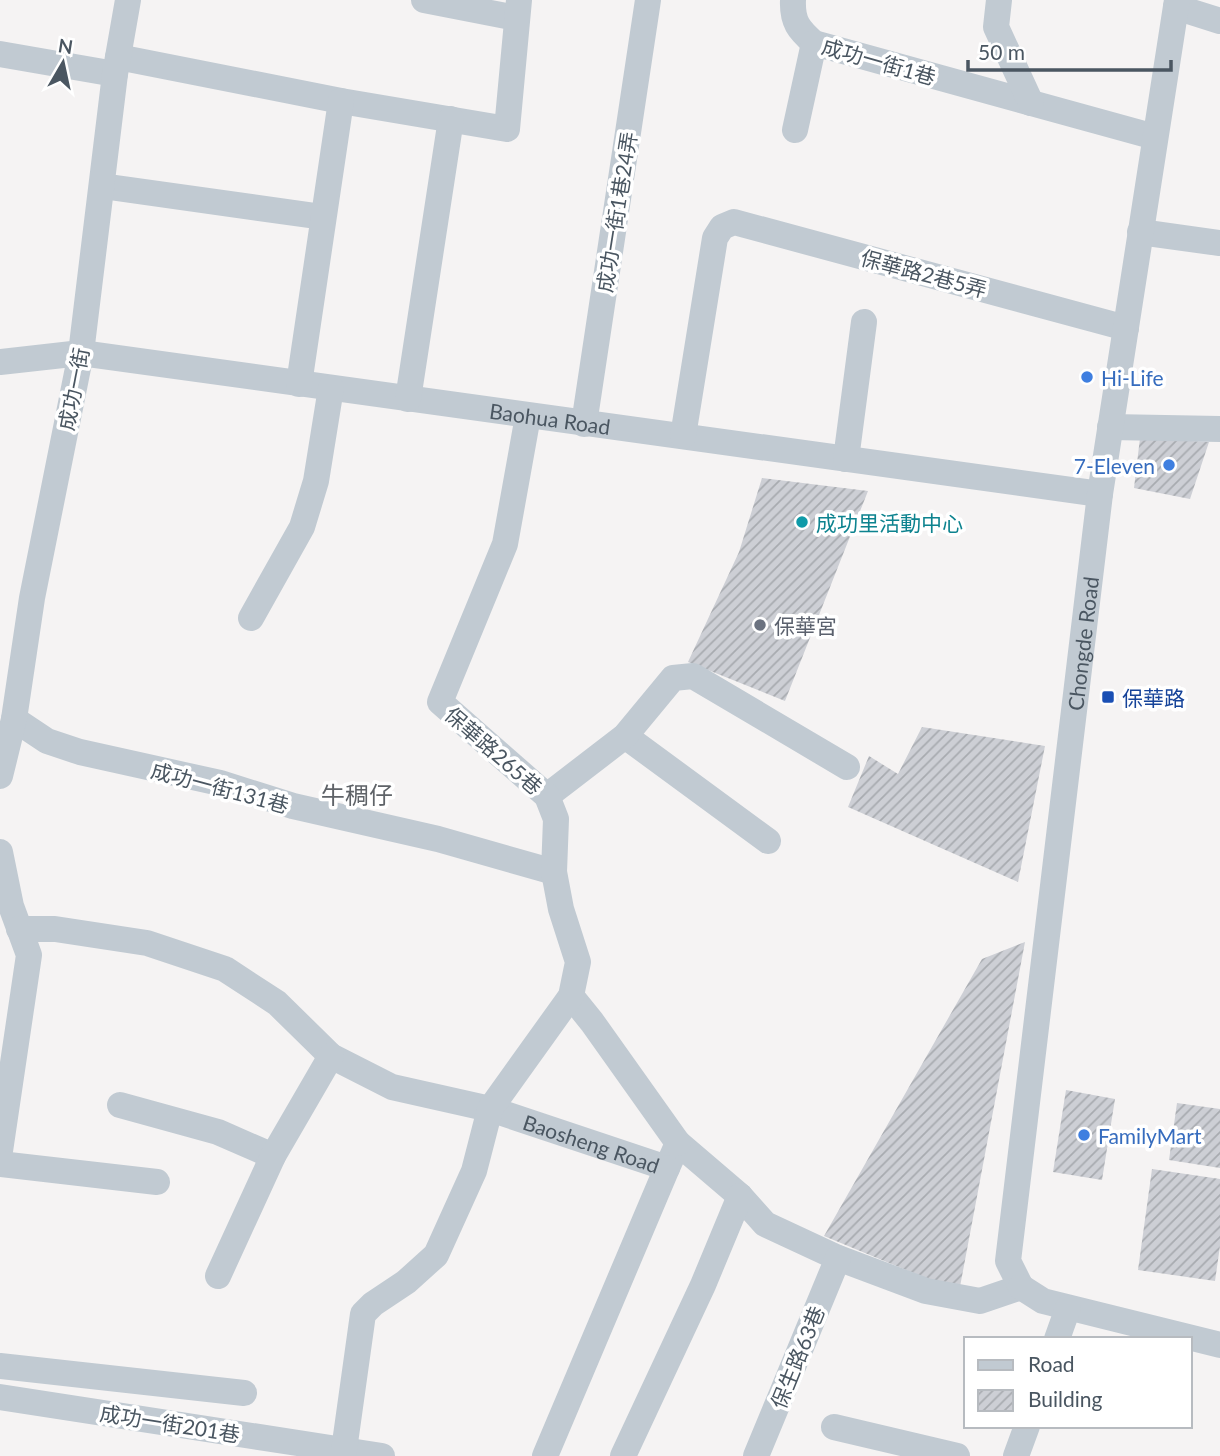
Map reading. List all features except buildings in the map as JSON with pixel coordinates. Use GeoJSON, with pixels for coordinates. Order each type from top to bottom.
{"type":"FeatureCollection","features":[{"type":"Feature","properties":{"kind":"street","name":"成功一街"},"geometry":{"type":"LineString","coordinates":[[0,776],[14,719],[32,598],[81,353],[116,66],[128,0]]}},
{"type":"Feature","properties":{"kind":"street"},"geometry":{"type":"LineString","coordinates":[[0,54],[116,66],[507,130],[518,9],[424,0]]}},
{"type":"Feature","properties":{"kind":"street","name":"成功一街1巷24弄"},"geometry":{"type":"LineString","coordinates":[[584,424],[649,0]]}},
{"type":"Feature","properties":{"kind":"street","name":"成功一街1巷"},"geometry":{"type":"LineString","coordinates":[[793,0],[797,28],[814,43],[1155,137]]}},
{"type":"Feature","properties":{"kind":"street"},"geometry":{"type":"LineString","coordinates":[[999,0],[996,26],[1031,103]]}},
{"type":"Feature","properties":{"kind":"street"},"geometry":{"type":"LineString","coordinates":[[1176,3],[1220,22]]}},
{"type":"Feature","properties":{"kind":"street","name":"Chongde Road"},"geometry":{"type":"LineString","coordinates":[[1021,1287],[1008,1261],[1100,494],[1176,3]]}},
{"type":"Feature","properties":{"kind":"street"},"geometry":{"type":"LineString","coordinates":[[795,130],[814,43]]}},
{"type":"Feature","properties":{"kind":"street"},"geometry":{"type":"LineString","coordinates":[[299,384],[341,101]]}},
{"type":"Feature","properties":{"kind":"street"},"geometry":{"type":"LineString","coordinates":[[408,398],[451,119]]}},
{"type":"Feature","properties":{"kind":"street"},"geometry":{"type":"LineString","coordinates":[[102,186],[323,217]]}},
{"type":"Feature","properties":{"kind":"street","name":"保華路2巷5弄"},"geometry":{"type":"LineString","coordinates":[[683,436],[715,238],[722,227],[734,222],[1126,328]]}},
{"type":"Feature","properties":{"kind":"street"},"geometry":{"type":"LineString","coordinates":[[1140,232],[1220,243]]}},
{"type":"Feature","properties":{"kind":"street"},"geometry":{"type":"LineString","coordinates":[[846,459],[864,322]]}},
{"type":"Feature","properties":{"kind":"street","name":"Baohua Road"},"geometry":{"type":"LineString","coordinates":[[0,362],[81,353],[1100,494]]}},
{"type":"Feature","properties":{"kind":"street"},"geometry":{"type":"LineString","coordinates":[[251,618],[302,527],[316,481],[331,388]]}},
{"type":"Feature","properties":{"kind":"street","name":"保華路265巷"},"geometry":{"type":"LineString","coordinates":[[489,1109],[570,996],[578,962],[561,909],[554,872],[556,818],[547,796],[440,702],[505,544],[528,416]]}},
{"type":"Feature","properties":{"kind":"street"},"geometry":{"type":"LineString","coordinates":[[1110,427],[1220,429]]}},
{"type":"Feature","properties":{"kind":"street"},"geometry":{"type":"LineString","coordinates":[[547,796],[625,736],[673,678],[693,676],[847,767]]}},
{"type":"Feature","properties":{"kind":"street","name":"成功一街131巷"},"geometry":{"type":"LineString","coordinates":[[14,719],[47,741],[80,752],[220,783],[293,806],[438,839],[554,872]]}},
{"type":"Feature","properties":{"kind":"street"},"geometry":{"type":"LineString","coordinates":[[625,736],[768,841]]}},
{"type":"Feature","properties":{"kind":"street"},"geometry":{"type":"LineString","coordinates":[[0,852],[10,913],[29,955],[0,1151]]}},
{"type":"Feature","properties":{"kind":"street","name":"Baosheng Road"},"geometry":{"type":"LineString","coordinates":[[10,913],[55,929],[146,943],[225,970],[255,986],[278,1003],[331,1056],[392,1087],[489,1109],[667,1168],[678,1143],[740,1196],[765,1224],[838,1258],[926,1291],[980,1301],[1021,1287]]}},
{"type":"Feature","properties":{"kind":"street"},"geometry":{"type":"LineString","coordinates":[[570,996],[592,1022],[678,1143]]}},
{"type":"Feature","properties":{"kind":"street"},"geometry":{"type":"LineString","coordinates":[[218,1276],[273,1156],[331,1056]]}},
{"type":"Feature","properties":{"kind":"street"},"geometry":{"type":"LineString","coordinates":[[120,1105],[218,1132],[273,1156]]}},
{"type":"Feature","properties":{"kind":"street"},"geometry":{"type":"LineString","coordinates":[[344,1450],[363,1314],[406,1282],[436,1255],[474,1171],[489,1109]]}},
{"type":"Feature","properties":{"kind":"street"},"geometry":{"type":"LineString","coordinates":[[0,1164],[157,1182]]}},
{"type":"Feature","properties":{"kind":"street"},"geometry":{"type":"LineString","coordinates":[[545,1456],[667,1168]]}},
{"type":"Feature","properties":{"kind":"street"},"geometry":{"type":"LineString","coordinates":[[623,1456],[703,1285],[740,1196]]}},
{"type":"Feature","properties":{"kind":"street","name":"保生路63巷"},"geometry":{"type":"LineString","coordinates":[[756,1456],[838,1258]]}},
{"type":"Feature","properties":{"kind":"street"},"geometry":{"type":"LineString","coordinates":[[1021,1287],[1043,1301],[1187,1337]]}},
{"type":"Feature","properties":{"kind":"street"},"geometry":{"type":"LineString","coordinates":[[1058,1337],[1068,1308]]}},
{"type":"Feature","properties":{"kind":"street"},"geometry":{"type":"LineString","coordinates":[[1192,1338],[1220,1345]]}},
{"type":"Feature","properties":{"kind":"street"},"geometry":{"type":"LineString","coordinates":[[0,1366],[244,1393]]}},
{"type":"Feature","properties":{"kind":"street","name":"成功一街201巷"},"geometry":{"type":"LineString","coordinates":[[0,1397],[382,1456]]}},
{"type":"Feature","properties":{"kind":"street"},"geometry":{"type":"LineString","coordinates":[[834,1427],[957,1456]]}},
{"type":"Feature","properties":{"kind":"street"},"geometry":{"type":"LineString","coordinates":[[1016,1456],[1026,1428]]}},
{"type":"Feature","properties":{"kind":"place","name":"Hi-Life"},"geometry":{"type":"Point","coordinates":[1087,377]}},
{"type":"Feature","properties":{"kind":"place","name":"7-Eleven"},"geometry":{"type":"Point","coordinates":[1169,465]}},
{"type":"Feature","properties":{"kind":"place","name":"成功里活動中心"},"geometry":{"type":"Point","coordinates":[802,522]}},
{"type":"Feature","properties":{"kind":"place","name":"保華宮"},"geometry":{"type":"Point","coordinates":[760,625]}},
{"type":"Feature","properties":{"kind":"place","name":"保華路"},"geometry":{"type":"Point","coordinates":[1108,697]}},
{"type":"Feature","properties":{"kind":"place","name":"FamilyMart"},"geometry":{"type":"Point","coordinates":[1084,1135]}},
{"type":"Feature","properties":{"kind":"district","name":"牛稠仔"},"geometry":{"type":"Point","coordinates":[357,794]}}]}
